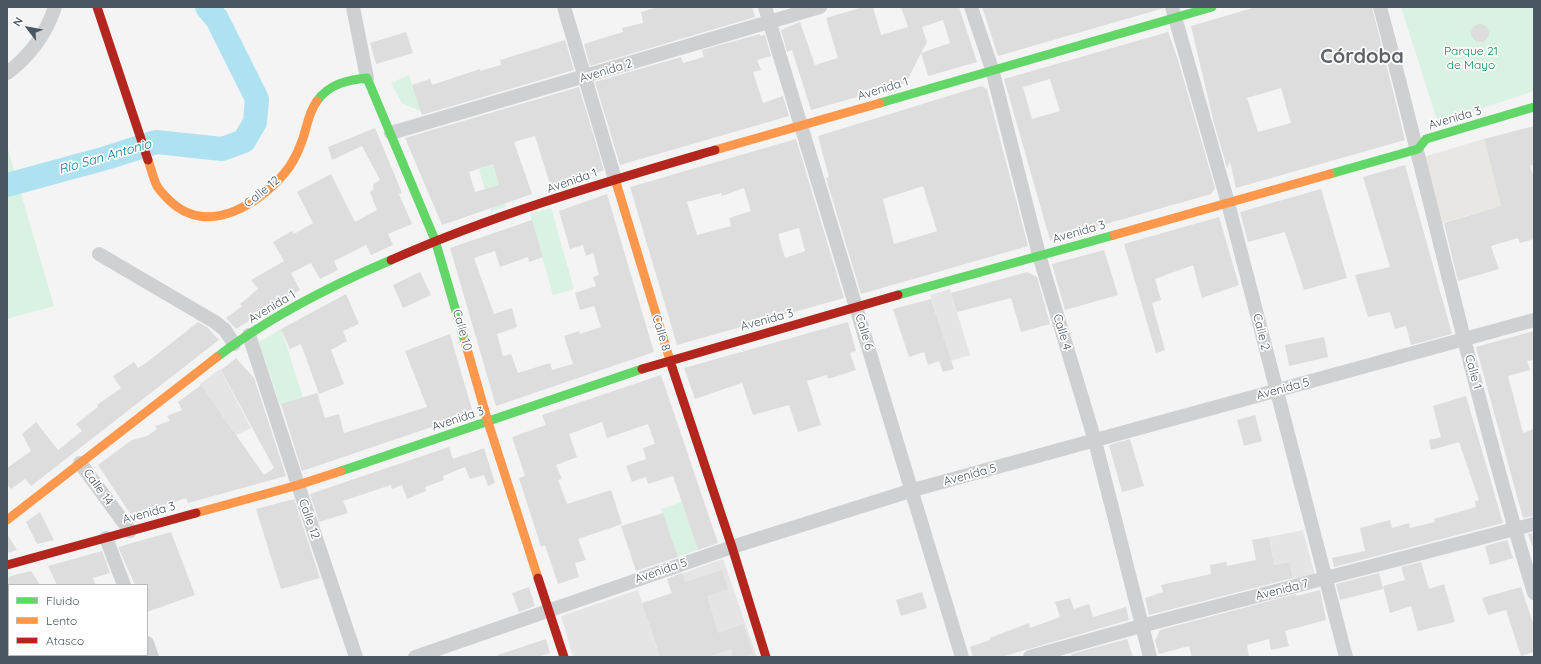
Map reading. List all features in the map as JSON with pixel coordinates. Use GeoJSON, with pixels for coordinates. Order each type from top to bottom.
{"type":"FeatureCollection","features":[{"type":"Feature","properties":{"kind":"main road","name":"Calle 12"},"geometry":{"type":"LineString","coordinates":[[97,7],[153,176],[166,197],[178,208],[189,214],[202,217],[222,215],[240,209],[257,199],[286,171],[298,153],[310,114],[318,99],[328,89],[338,83],[367,78]]}},
{"type":"Feature","properties":{"kind":"main road","name":"Avenida 1"},"geometry":{"type":"LineString","coordinates":[[7,520],[234,344],[288,311],[340,282],[435,240],[615,179],[801,127],[1173,12],[1212,7]]}},
{"type":"Feature","properties":{"kind":"main road","name":"Calle 10"},"geometry":{"type":"LineString","coordinates":[[367,78],[435,240],[488,422],[564,657]]}},
{"type":"Feature","properties":{"kind":"main road","name":"Avenida 3"},"geometry":{"type":"LineString","coordinates":[[7,565],[298,485],[669,360],[1418,149],[1426,139],[1534,107]]}},
{"type":"Feature","properties":{"kind":"main road","name":"Calle 8"},"geometry":{"type":"LineString","coordinates":[[615,179],[669,360],[732,546],[766,657]]}},
{"type":"Feature","properties":{"kind":"street"},"geometry":{"type":"LineString","coordinates":[[7,73],[37,44],[51,19],[54,7]]}},
{"type":"Feature","properties":{"kind":"street","name":"Calle 10"},"geometry":{"type":"LineString","coordinates":[[353,7],[367,78]]}},
{"type":"Feature","properties":{"kind":"street","name":"Calle 8"},"geometry":{"type":"LineString","coordinates":[[564,7],[615,179]]}},
{"type":"Feature","properties":{"kind":"street","name":"Calle 6"},"geometry":{"type":"LineString","coordinates":[[765,7],[913,490],[962,657]]}},
{"type":"Feature","properties":{"kind":"street","name":"Avenida 2"},"geometry":{"type":"LineString","coordinates":[[391,133],[820,7]]}},
{"type":"Feature","properties":{"kind":"street","name":"Calle 4"},"geometry":{"type":"LineString","coordinates":[[971,7],[992,69],[1039,256],[1095,441],[1150,657]]}},
{"type":"Feature","properties":{"kind":"street","name":"Calle 1"},"geometry":{"type":"LineString","coordinates":[[1380,7],[1418,149],[1464,340],[1515,530],[1534,593]]}},
{"type":"Feature","properties":{"kind":"street","name":"Calle 2"},"geometry":{"type":"LineString","coordinates":[[1173,12],[1228,202],[1346,657]]}},
{"type":"Feature","properties":{"kind":"street"},"geometry":{"type":"LineString","coordinates":[[99,254],[215,322],[225,330],[234,344]]}},
{"type":"Feature","properties":{"kind":"street","name":"Avenida 5"},"geometry":{"type":"LineString","coordinates":[[415,657],[732,546],[913,490],[1534,320]]}},
{"type":"Feature","properties":{"kind":"street","name":"Calle 12"},"geometry":{"type":"LineString","coordinates":[[249,335],[356,657]]}},
{"type":"Feature","properties":{"kind":"street","name":"Calle 14"},"geometry":{"type":"LineString","coordinates":[[80,463],[130,531]]}},
{"type":"Feature","properties":{"kind":"street","name":"Avenida 7"},"geometry":{"type":"LineString","coordinates":[[1030,657],[1141,626],[1325,580],[1534,524]]}},
{"type":"Feature","properties":{"kind":"street"},"geometry":{"type":"LineString","coordinates":[[106,538],[124,584]]}},
{"type":"Feature","properties":{"kind":"street"},"geometry":{"type":"LineString","coordinates":[[148,646],[152,657]]}},
{"type":"Feature","properties":{"kind":"shaded area"},"geometry":{"type":"Polygon","coordinates":[[[1484,139],[1501,206],[1442,223],[1423,157],[1484,139]]]}},
{"type":"Feature","properties":{"kind":"shaded area"},"geometry":{"type":"Polygon","coordinates":[[[950,289],[970,355],[951,361],[930,295],[950,289]]]}},
{"type":"Feature","properties":{"kind":"shaded area"},"geometry":{"type":"Polygon","coordinates":[[[220,369],[251,428],[236,435],[200,384],[220,369]]]}},
{"type":"Feature","properties":{"kind":"shaded area"},"geometry":{"type":"Polygon","coordinates":[[[1303,530],[1315,576],[1294,581],[1290,562],[1274,565],[1269,537],[1303,530]]]}},
{"type":"Feature","properties":{"kind":"shaded area"},"geometry":{"type":"Polygon","coordinates":[[[723,559],[757,657],[573,657],[561,616],[638,590],[657,649],[689,639],[667,579],[723,559]]]}},
{"type":"Feature","properties":{"kind":"green space","name":"Parque 21 de Mayo"},"geometry":{"type":"Polygon","coordinates":[[[1401,7],[1534,7],[1534,91],[1438,123],[1401,7]]]}},
{"type":"Feature","properties":{"kind":"green space"},"geometry":{"type":"Polygon","coordinates":[[[409,75],[422,112],[402,103],[391,83],[409,75]]]}},
{"type":"Feature","properties":{"kind":"green space"},"geometry":{"type":"Polygon","coordinates":[[[7,146],[54,306],[7,319],[7,146]]]}},
{"type":"Feature","properties":{"kind":"green space"},"geometry":{"type":"Polygon","coordinates":[[[493,164],[506,207],[491,211],[479,169],[493,164]]]}},
{"type":"Feature","properties":{"kind":"green space"},"geometry":{"type":"Polygon","coordinates":[[[551,208],[574,289],[553,295],[530,214],[551,208]]]}},
{"type":"Feature","properties":{"kind":"green space"},"geometry":{"type":"Polygon","coordinates":[[[281,329],[303,397],[280,405],[259,342],[281,329]]]}},
{"type":"Feature","properties":{"kind":"green space"},"geometry":{"type":"Polygon","coordinates":[[[682,502],[698,550],[678,557],[661,509],[682,502]]]}},
{"type":"Feature","properties":{"kind":"building"},"geometry":{"type":"Polygon","coordinates":[[[658,7],[752,7],[755,17],[590,66],[584,44],[623,32],[622,28],[643,23],[641,12],[658,7]]]}},
{"type":"Feature","properties":{"kind":"building"},"geometry":{"type":"Polygon","coordinates":[[[863,7],[873,7],[881,35],[908,27],[901,7],[959,7],[977,62],[928,76],[921,53],[906,83],[811,110],[792,50],[787,52],[781,30],[800,22],[815,65],[838,58],[826,18],[863,7]],[[943,20],[922,27],[927,42],[921,53],[950,43],[943,20]]]}},
{"type":"Feature","properties":{"kind":"building"},"geometry":{"type":"Polygon","coordinates":[[[982,7],[1164,7],[1164,8],[998,56],[982,7]]]}},
{"type":"Feature","properties":{"kind":"building"},"geometry":{"type":"Polygon","coordinates":[[[1256,7],[1372,7],[1405,140],[1236,188],[1230,162],[1227,168],[1214,123],[1191,26],[1256,7]],[[1281,88],[1247,98],[1258,132],[1291,123],[1281,88]]]}},
{"type":"Feature","properties":{"kind":"building"},"geometry":{"type":"Polygon","coordinates":[[[1480,24],[1486,27],[1489,33],[1486,39],[1480,42],[1474,39],[1471,33],[1474,27],[1480,24]]]}},
{"type":"Feature","properties":{"kind":"building"},"geometry":{"type":"Polygon","coordinates":[[[406,32],[413,53],[376,64],[370,43],[406,32]]]}},
{"type":"Feature","properties":{"kind":"building"},"geometry":{"type":"Polygon","coordinates":[[[1168,32],[1178,60],[1215,188],[1211,194],[1050,240],[1004,79],[1168,32]],[[1050,79],[1023,87],[1032,119],[1060,111],[1050,79]]]}},
{"type":"Feature","properties":{"kind":"building"},"geometry":{"type":"Polygon","coordinates":[[[760,34],[760,36],[765,35],[771,56],[757,60],[761,70],[753,72],[763,103],[783,96],[789,116],[620,165],[595,82],[681,57],[683,63],[704,57],[702,50],[760,34]]]}},
{"type":"Feature","properties":{"kind":"building"},"geometry":{"type":"Polygon","coordinates":[[[565,40],[574,70],[422,115],[412,85],[430,79],[432,85],[480,69],[480,71],[501,65],[500,60],[565,40]]]}},
{"type":"Feature","properties":{"kind":"building"},"geometry":{"type":"Polygon","coordinates":[[[981,86],[987,89],[1028,246],[861,294],[826,178],[829,177],[818,136],[981,86]],[[923,186],[883,199],[894,244],[937,231],[923,186]]]}},
{"type":"Feature","properties":{"kind":"building"},"geometry":{"type":"Polygon","coordinates":[[[579,87],[604,170],[551,188],[535,136],[514,142],[532,194],[442,225],[405,138],[579,87]],[[493,164],[469,172],[475,192],[499,185],[493,164]]]}},
{"type":"Feature","properties":{"kind":"building"},"geometry":{"type":"Polygon","coordinates":[[[1534,126],[1534,165],[1530,166],[1534,178],[1534,239],[1520,243],[1518,238],[1491,246],[1499,269],[1458,281],[1444,223],[1501,206],[1484,139],[1534,126]]]}},
{"type":"Feature","properties":{"kind":"building"},"geometry":{"type":"Polygon","coordinates":[[[375,128],[402,193],[399,194],[412,224],[388,234],[393,245],[371,255],[366,245],[334,261],[338,270],[320,279],[311,263],[291,273],[300,290],[236,329],[226,318],[242,306],[240,304],[258,289],[251,280],[284,261],[273,242],[292,231],[294,234],[313,223],[297,192],[331,174],[355,222],[377,210],[370,192],[374,189],[373,185],[380,180],[362,146],[332,160],[328,147],[375,128]]]}},
{"type":"Feature","properties":{"kind":"building"},"geometry":{"type":"Polygon","coordinates":[[[796,139],[844,298],[677,345],[630,187],[796,139]],[[744,188],[722,196],[721,193],[687,202],[697,235],[731,226],[729,218],[751,211],[744,188]],[[799,228],[778,234],[785,258],[805,251],[799,228]]]}},
{"type":"Feature","properties":{"kind":"building"},"geometry":{"type":"Polygon","coordinates":[[[1405,165],[1452,334],[1411,345],[1406,326],[1395,329],[1390,312],[1368,317],[1355,275],[1390,267],[1363,177],[1405,165]]]}},
{"type":"Feature","properties":{"kind":"building"},"geometry":{"type":"Polygon","coordinates":[[[1321,189],[1347,278],[1304,290],[1285,232],[1248,242],[1240,212],[1321,189]]]}},
{"type":"Feature","properties":{"kind":"building"},"geometry":{"type":"Polygon","coordinates":[[[607,194],[654,352],[496,406],[450,248],[532,220],[543,257],[529,262],[528,257],[500,267],[495,251],[474,258],[494,314],[512,308],[517,327],[497,334],[503,356],[511,354],[518,373],[550,363],[552,370],[573,364],[564,336],[579,331],[580,334],[601,327],[594,306],[580,310],[575,293],[596,286],[593,277],[599,275],[593,253],[586,256],[583,245],[570,249],[559,211],[607,194]]]}},
{"type":"Feature","properties":{"kind":"building"},"geometry":{"type":"Polygon","coordinates":[[[1219,217],[1239,285],[1202,298],[1193,265],[1155,279],[1161,300],[1152,303],[1165,350],[1156,353],[1124,244],[1219,217]]]}},
{"type":"Feature","properties":{"kind":"building"},"geometry":{"type":"Polygon","coordinates":[[[1104,250],[1118,295],[1065,310],[1052,264],[1104,250]]]}},
{"type":"Feature","properties":{"kind":"building"},"geometry":{"type":"Polygon","coordinates":[[[420,272],[431,295],[403,308],[393,285],[420,272]]]}},
{"type":"Feature","properties":{"kind":"building"},"geometry":{"type":"Polygon","coordinates":[[[1027,272],[1037,277],[1050,324],[1021,332],[1011,298],[957,312],[951,293],[1027,272]]]}},
{"type":"Feature","properties":{"kind":"building"},"geometry":{"type":"Polygon","coordinates":[[[346,294],[359,324],[343,331],[347,341],[331,350],[344,384],[319,394],[301,344],[290,349],[281,329],[346,294]]]}},
{"type":"Feature","properties":{"kind":"building"},"geometry":{"type":"Polygon","coordinates":[[[931,299],[954,369],[943,372],[939,361],[928,365],[924,352],[909,357],[893,309],[931,299]]]}},
{"type":"Feature","properties":{"kind":"building"},"geometry":{"type":"Polygon","coordinates":[[[198,322],[207,327],[219,340],[31,486],[25,479],[11,489],[7,484],[7,468],[31,451],[22,434],[36,422],[58,450],[82,431],[76,424],[98,407],[97,405],[121,388],[113,376],[134,362],[138,368],[146,363],[198,322]]]}},
{"type":"Feature","properties":{"kind":"building"},"geometry":{"type":"Polygon","coordinates":[[[848,322],[856,351],[850,353],[856,370],[828,379],[827,375],[807,381],[821,425],[798,432],[789,405],[753,415],[742,383],[695,399],[684,368],[848,322]]]}},
{"type":"Feature","properties":{"kind":"building"},"geometry":{"type":"Polygon","coordinates":[[[1534,331],[1534,360],[1527,361],[1530,370],[1508,376],[1523,433],[1534,429],[1534,516],[1523,518],[1476,347],[1534,331]]]}},
{"type":"Feature","properties":{"kind":"building"},"geometry":{"type":"Polygon","coordinates":[[[450,334],[473,413],[302,471],[281,404],[317,393],[325,418],[339,414],[344,433],[427,407],[405,351],[450,334]]]}},
{"type":"Feature","properties":{"kind":"building"},"geometry":{"type":"Polygon","coordinates":[[[1324,337],[1328,357],[1289,366],[1285,345],[1324,337]]]}},
{"type":"Feature","properties":{"kind":"building"},"geometry":{"type":"Polygon","coordinates":[[[236,358],[254,378],[286,476],[188,503],[186,498],[166,505],[168,508],[133,518],[98,465],[132,440],[147,436],[157,429],[155,426],[170,421],[167,416],[182,410],[178,402],[201,385],[264,475],[274,468],[221,370],[236,358]]]}},
{"type":"Feature","properties":{"kind":"building"},"geometry":{"type":"Polygon","coordinates":[[[661,375],[718,543],[698,550],[673,476],[648,484],[646,477],[632,482],[626,466],[646,459],[643,448],[655,444],[648,424],[607,438],[602,422],[569,434],[577,457],[556,465],[562,479],[558,480],[567,504],[611,490],[622,524],[578,539],[586,560],[575,563],[579,577],[558,584],[545,545],[541,547],[519,478],[525,476],[512,437],[546,425],[542,415],[661,375]]]}},
{"type":"Feature","properties":{"kind":"building"},"geometry":{"type":"Polygon","coordinates":[[[1466,396],[1503,523],[1334,567],[1332,558],[1365,551],[1360,528],[1390,520],[1392,528],[1409,523],[1410,528],[1435,522],[1434,519],[1476,507],[1475,501],[1479,500],[1459,442],[1431,450],[1429,440],[1441,437],[1433,406],[1466,396]]]}},
{"type":"Feature","properties":{"kind":"building"},"geometry":{"type":"Polygon","coordinates":[[[1255,415],[1262,441],[1244,446],[1237,420],[1255,415]]]}},
{"type":"Feature","properties":{"kind":"building"},"geometry":{"type":"Polygon","coordinates":[[[1130,439],[1144,486],[1122,492],[1109,445],[1130,439]]]}},
{"type":"Feature","properties":{"kind":"building"},"geometry":{"type":"Polygon","coordinates":[[[449,447],[453,459],[484,448],[495,483],[488,486],[484,475],[470,479],[465,467],[443,476],[444,480],[425,487],[426,491],[407,499],[402,485],[392,489],[391,485],[343,501],[348,513],[319,522],[310,494],[449,447]]]}},
{"type":"Feature","properties":{"kind":"building"},"geometry":{"type":"Polygon","coordinates":[[[294,499],[320,578],[281,589],[256,509],[294,499]]]}},
{"type":"Feature","properties":{"kind":"building"},"geometry":{"type":"Polygon","coordinates":[[[40,512],[54,540],[37,544],[26,522],[40,512]]]}},
{"type":"Feature","properties":{"kind":"building"},"geometry":{"type":"Polygon","coordinates":[[[663,513],[678,557],[636,571],[621,526],[663,513]]]}},
{"type":"Feature","properties":{"kind":"building"},"geometry":{"type":"Polygon","coordinates":[[[171,532],[195,595],[148,612],[148,584],[135,584],[118,547],[171,532]]]}},
{"type":"Feature","properties":{"kind":"building"},"geometry":{"type":"Polygon","coordinates":[[[1534,533],[1534,546],[1532,546],[1528,534],[1534,533]]]}},
{"type":"Feature","properties":{"kind":"building"},"geometry":{"type":"Polygon","coordinates":[[[7,534],[17,550],[7,553],[7,534]]]}},
{"type":"Feature","properties":{"kind":"building"},"geometry":{"type":"Polygon","coordinates":[[[1269,537],[1274,565],[1290,562],[1293,578],[1149,615],[1145,598],[1163,592],[1161,585],[1211,574],[1210,565],[1226,562],[1227,566],[1256,560],[1252,540],[1269,537]]]}},
{"type":"Feature","properties":{"kind":"building"},"geometry":{"type":"Polygon","coordinates":[[[1507,540],[1513,558],[1490,565],[1485,546],[1507,540]]]}},
{"type":"Feature","properties":{"kind":"building"},"geometry":{"type":"Polygon","coordinates":[[[102,551],[110,573],[93,578],[96,584],[57,584],[48,566],[102,551]]]}},
{"type":"Feature","properties":{"kind":"building"},"geometry":{"type":"Polygon","coordinates":[[[1421,562],[1429,589],[1444,584],[1455,622],[1418,631],[1411,606],[1390,613],[1383,586],[1405,580],[1401,567],[1421,562]]]}},
{"type":"Feature","properties":{"kind":"building"},"geometry":{"type":"Polygon","coordinates":[[[722,570],[728,589],[707,596],[718,633],[743,624],[753,654],[744,657],[733,657],[731,649],[708,657],[660,657],[642,603],[672,593],[667,579],[682,573],[685,582],[722,570]]]}},
{"type":"Feature","properties":{"kind":"building"},"geometry":{"type":"Polygon","coordinates":[[[31,571],[39,584],[7,585],[7,577],[31,571]]]}},
{"type":"Feature","properties":{"kind":"building"},"geometry":{"type":"Polygon","coordinates":[[[1379,573],[1383,589],[1340,600],[1336,584],[1379,573]]]}},
{"type":"Feature","properties":{"kind":"building"},"geometry":{"type":"Polygon","coordinates":[[[529,587],[535,606],[519,612],[512,593],[529,587]]]}},
{"type":"Feature","properties":{"kind":"building"},"geometry":{"type":"Polygon","coordinates":[[[1521,587],[1534,626],[1534,652],[1521,656],[1506,610],[1488,615],[1482,598],[1521,587]]]}},
{"type":"Feature","properties":{"kind":"building"},"geometry":{"type":"Polygon","coordinates":[[[1320,590],[1326,620],[1285,631],[1289,646],[1271,650],[1269,639],[1247,645],[1249,657],[1192,657],[1189,646],[1159,654],[1155,641],[1160,630],[1296,594],[1297,596],[1320,590]]]}},
{"type":"Feature","properties":{"kind":"building"},"geometry":{"type":"Polygon","coordinates":[[[922,592],[927,608],[901,616],[896,600],[922,592]]]}},
{"type":"Feature","properties":{"kind":"building"},"geometry":{"type":"Polygon","coordinates":[[[1070,598],[1074,609],[1089,604],[1093,617],[1126,607],[1129,620],[1001,657],[973,657],[970,647],[1029,623],[1030,628],[1060,617],[1055,602],[1070,598]]]}},
{"type":"Feature","properties":{"kind":"building"},"geometry":{"type":"Polygon","coordinates":[[[546,639],[550,653],[537,657],[498,657],[498,655],[546,639]]]}},
{"type":"Feature","properties":{"kind":"building"},"geometry":{"type":"Polygon","coordinates":[[[1127,639],[1133,657],[1072,657],[1071,654],[1127,639]]]}},
{"type":"Feature","properties":{"kind":"waterway","name":"Río San Antonio"},"geometry":{"type":"LineString","coordinates":[[7,185],[106,158],[156,142],[222,149],[244,141],[255,122],[257,99],[217,19],[207,7]]}},
{"type":"Feature","properties":{"kind":"traffic: fast"},"geometry":{"type":"LineString","coordinates":[[880,103],[1212,7]]}},
{"type":"Feature","properties":{"kind":"traffic: fast"},"geometry":{"type":"LineString","coordinates":[[317,101],[327,91],[339,84],[367,78],[435,240],[465,342]]}},
{"type":"Feature","properties":{"kind":"traffic: fast"},"geometry":{"type":"LineString","coordinates":[[1330,174],[1418,149],[1426,139],[1534,107]]}},
{"type":"Feature","properties":{"kind":"traffic: fast"},"geometry":{"type":"LineString","coordinates":[[898,295],[1114,235]]}},
{"type":"Feature","properties":{"kind":"traffic: fast"},"geometry":{"type":"LineString","coordinates":[[217,357],[237,342],[301,303],[345,280],[391,260]]}},
{"type":"Feature","properties":{"kind":"traffic: fast"},"geometry":{"type":"LineString","coordinates":[[341,471],[642,369]]}},
{"type":"Feature","properties":{"kind":"traffic: slow"},"geometry":{"type":"LineString","coordinates":[[148,160],[158,188],[169,200],[184,211],[201,216],[218,216],[234,211],[251,203],[266,192],[290,166],[300,148],[310,116],[317,101]]}},
{"type":"Feature","properties":{"kind":"traffic: slow"},"geometry":{"type":"LineString","coordinates":[[715,150],[880,103]]}},
{"type":"Feature","properties":{"kind":"traffic: slow"},"geometry":{"type":"LineString","coordinates":[[1114,235],[1330,174]]}},
{"type":"Feature","properties":{"kind":"traffic: slow"},"geometry":{"type":"LineString","coordinates":[[615,179],[672,367]]}},
{"type":"Feature","properties":{"kind":"traffic: slow"},"geometry":{"type":"LineString","coordinates":[[465,342],[488,422],[538,578]]}},
{"type":"Feature","properties":{"kind":"traffic: slow"},"geometry":{"type":"LineString","coordinates":[[7,520],[217,357]]}},
{"type":"Feature","properties":{"kind":"traffic: slow"},"geometry":{"type":"LineString","coordinates":[[196,513],[298,485],[341,471]]}},
{"type":"Feature","properties":{"kind":"traffic: jam"},"geometry":{"type":"LineString","coordinates":[[97,7],[148,160]]}},
{"type":"Feature","properties":{"kind":"traffic: jam"},"geometry":{"type":"LineString","coordinates":[[391,260],[430,243],[510,213],[715,150]]}},
{"type":"Feature","properties":{"kind":"traffic: jam"},"geometry":{"type":"LineString","coordinates":[[642,369],[898,295]]}},
{"type":"Feature","properties":{"kind":"traffic: jam"},"geometry":{"type":"LineString","coordinates":[[672,367],[732,547],[766,657]]}},
{"type":"Feature","properties":{"kind":"traffic: jam"},"geometry":{"type":"LineString","coordinates":[[7,565],[196,513]]}},
{"type":"Feature","properties":{"kind":"traffic: jam"},"geometry":{"type":"LineString","coordinates":[[538,578],[564,657]]}},
{"type":"Feature","properties":{"kind":"district","name":"Córdoba"},"geometry":{"type":"Point","coordinates":[1362,57]}}]}
